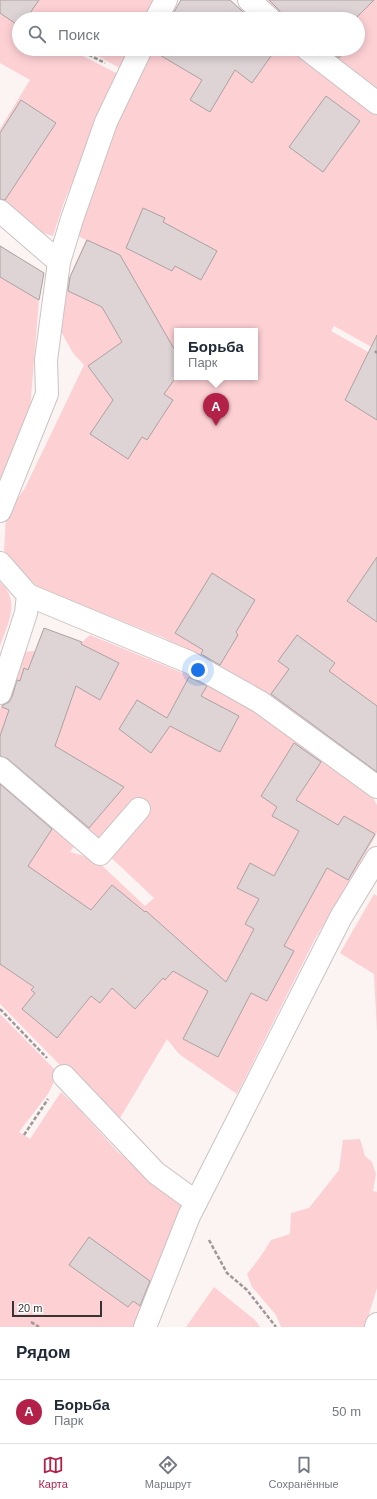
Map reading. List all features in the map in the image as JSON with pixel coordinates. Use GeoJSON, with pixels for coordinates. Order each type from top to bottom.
{"type":"FeatureCollection","features":[{"type":"Feature","properties":{"kind":"street"},"geometry":{"type":"LineString","coordinates":[[160,12],[166,0]]}},
{"type":"Feature","properties":{"kind":"street"},"geometry":{"type":"LineString","coordinates":[[249,0],[262,12]]}},
{"type":"Feature","properties":{"kind":"street"},"geometry":{"type":"LineString","coordinates":[[0,511],[47,394],[46,360],[59,262],[72,219],[106,122],[138,56]]}},
{"type":"Feature","properties":{"kind":"street"},"geometry":{"type":"LineString","coordinates":[[316,56],[377,103]]}},
{"type":"Feature","properties":{"kind":"street"},"geometry":{"type":"LineString","coordinates":[[0,211],[59,262]]}},
{"type":"Feature","properties":{"kind":"street"},"geometry":{"type":"LineString","coordinates":[[0,563],[28,595],[189,662],[260,702],[377,786]]}},
{"type":"Feature","properties":{"kind":"street"},"geometry":{"type":"LineString","coordinates":[[0,693],[26,613],[28,595]]}},
{"type":"Feature","properties":{"kind":"street"},"geometry":{"type":"LineString","coordinates":[[0,768],[100,854],[139,809]]}},
{"type":"Feature","properties":{"kind":"street"},"geometry":{"type":"LineString","coordinates":[[145,1327],[189,1216],[341,917],[377,858]]}},
{"type":"Feature","properties":{"kind":"street"},"geometry":{"type":"LineString","coordinates":[[64,1076],[156,1173],[196,1202]]}},
{"type":"Feature","properties":{"kind":"path"},"geometry":{"type":"LineString","coordinates":[[0,1009],[64,1076],[24,1135]]}},
{"type":"Feature","properties":{"kind":"path"},"geometry":{"type":"LineString","coordinates":[[196,1202],[206,1233],[227,1273],[247,1290],[276,1327]]}},
{"type":"Feature","properties":{"kind":"path"},"geometry":{"type":"LineString","coordinates":[[32,1322],[39,1327]]}},
{"type":"Feature","properties":{"kind":"shaded area"},"geometry":{"type":"Polygon","coordinates":[[[0,0],[155,0],[149,12],[12,12],[12,56],[83,56],[118,74],[64,202],[53,236],[37,231],[0,201],[0,129],[30,80],[0,63],[0,0]]]}},
{"type":"Feature","properties":{"kind":"shaded area"},"geometry":{"type":"Polygon","coordinates":[[[262,0],[377,0],[377,92],[330,56],[365,56],[365,12],[275,12],[262,0]]]}},
{"type":"Feature","properties":{"kind":"shaded area"},"geometry":{"type":"Polygon","coordinates":[[[98,56],[127,56],[121,69],[98,56]]]}},
{"type":"Feature","properties":{"kind":"shaded area"},"geometry":{"type":"Polygon","coordinates":[[[146,56],[303,56],[377,114],[377,350],[334,326],[331,331],[377,357],[377,776],[269,697],[235,675],[162,637],[39,588],[4,554],[6,515],[25,488],[84,365],[73,353],[59,328],[64,289],[86,240],[76,235],[111,140],[146,56]]]}},
{"type":"Feature","properties":{"kind":"shaded area"},"geometry":{"type":"Polygon","coordinates":[[[0,245],[15,255],[13,258],[43,276],[39,300],[29,422],[0,490],[0,245]]]}},
{"type":"Feature","properties":{"kind":"shaded area"},"geometry":{"type":"Polygon","coordinates":[[[0,582],[10,597],[11,612],[0,646],[0,582]]]}},
{"type":"Feature","properties":{"kind":"shaded area"},"geometry":{"type":"Polygon","coordinates":[[[44,628],[82,642],[90,635],[190,676],[251,707],[369,791],[377,805],[377,832],[375,837],[315,939],[237,1094],[179,1054],[167,1039],[117,1123],[0,1004],[0,781],[75,845],[70,852],[95,859],[145,906],[154,898],[87,835],[0,763],[0,709],[20,652],[35,651],[44,628]]]}},
{"type":"Feature","properties":{"kind":"shaded area"},"geometry":{"type":"Polygon","coordinates":[[[374,894],[377,896],[377,1032],[374,974],[340,953],[374,894]]]}},
{"type":"Feature","properties":{"kind":"shaded area"},"geometry":{"type":"Polygon","coordinates":[[[0,1014],[58,1073],[48,1094],[19,1132],[30,1139],[61,1092],[77,1107],[117,1151],[185,1206],[167,1251],[140,1307],[135,1327],[0,1327],[0,1014]]]}},
{"type":"Feature","properties":{"kind":"shaded area"},"geometry":{"type":"Polygon","coordinates":[[[360,1139],[365,1156],[372,1162],[376,1174],[373,1191],[377,1192],[377,1288],[365,1327],[281,1327],[276,1315],[252,1287],[247,1274],[271,1240],[290,1234],[291,1213],[309,1208],[339,1170],[343,1140],[360,1139]]]}},
{"type":"Feature","properties":{"kind":"shaded area"},"geometry":{"type":"Polygon","coordinates":[[[214,1287],[255,1320],[260,1327],[186,1327],[214,1287]]]}},
{"type":"Feature","properties":{"kind":"building"},"geometry":{"type":"Polygon","coordinates":[[[0,0],[39,0],[31,12],[12,12],[12,21],[0,13],[0,0]]]}},
{"type":"Feature","properties":{"kind":"building"},"geometry":{"type":"Polygon","coordinates":[[[181,0],[230,0],[243,12],[174,12],[181,0]]]}},
{"type":"Feature","properties":{"kind":"building"},"geometry":{"type":"Polygon","coordinates":[[[269,0],[374,0],[362,12],[280,12],[269,0]]]}},
{"type":"Feature","properties":{"kind":"building"},"geometry":{"type":"Polygon","coordinates":[[[161,56],[271,56],[252,83],[235,70],[210,112],[190,100],[202,80],[161,56]]]}},
{"type":"Feature","properties":{"kind":"building"},"geometry":{"type":"Polygon","coordinates":[[[326,96],[360,121],[323,172],[289,147],[326,96]]]}},
{"type":"Feature","properties":{"kind":"building"},"geometry":{"type":"Polygon","coordinates":[[[21,100],[56,123],[5,200],[0,199],[0,133],[21,100]]]}},
{"type":"Feature","properties":{"kind":"building"},"geometry":{"type":"Polygon","coordinates":[[[143,208],[165,218],[163,222],[217,251],[201,280],[175,266],[172,271],[126,248],[143,208]]]}},
{"type":"Feature","properties":{"kind":"building"},"geometry":{"type":"Polygon","coordinates":[[[87,240],[120,255],[174,348],[174,380],[164,394],[173,400],[147,440],[142,437],[128,459],[90,434],[113,400],[88,366],[122,342],[102,307],[68,291],[70,277],[87,240]]]}},
{"type":"Feature","properties":{"kind":"building"},"geometry":{"type":"Polygon","coordinates":[[[0,246],[44,273],[39,300],[0,277],[0,246]]]}},
{"type":"Feature","properties":{"kind":"building"},"geometry":{"type":"Polygon","coordinates":[[[377,335],[377,420],[345,400],[377,335]]]}},
{"type":"Feature","properties":{"kind":"building"},"geometry":{"type":"Polygon","coordinates":[[[377,557],[377,622],[347,601],[377,557]]]}},
{"type":"Feature","properties":{"kind":"building"},"geometry":{"type":"Polygon","coordinates":[[[212,573],[255,600],[236,632],[238,635],[220,665],[201,654],[203,650],[175,633],[212,573]]]}},
{"type":"Feature","properties":{"kind":"building"},"geometry":{"type":"Polygon","coordinates":[[[44,628],[82,642],[81,644],[119,663],[100,700],[76,686],[55,746],[124,787],[89,828],[8,759],[0,756],[0,736],[9,710],[2,707],[9,702],[12,697],[17,680],[20,681],[24,668],[28,670],[44,628]]]}},
{"type":"Feature","properties":{"kind":"building"},"geometry":{"type":"Polygon","coordinates":[[[297,635],[335,663],[329,671],[377,706],[377,772],[271,694],[289,669],[278,661],[297,635]]]}},
{"type":"Feature","properties":{"kind":"building"},"geometry":{"type":"Polygon","coordinates":[[[189,677],[207,686],[201,696],[239,716],[220,752],[170,726],[151,753],[119,729],[137,700],[167,718],[189,677]]]}},
{"type":"Feature","properties":{"kind":"building"},"geometry":{"type":"Polygon","coordinates":[[[294,743],[321,762],[296,800],[338,825],[344,816],[375,834],[348,880],[327,868],[284,946],[294,951],[267,1001],[251,993],[218,1057],[183,1039],[208,991],[173,971],[165,980],[163,978],[135,1009],[112,988],[100,1003],[91,996],[57,1038],[22,1009],[35,993],[31,990],[34,987],[0,964],[0,784],[52,829],[28,866],[91,910],[112,885],[145,912],[146,911],[226,982],[254,929],[245,924],[259,899],[237,888],[250,863],[274,876],[299,831],[272,816],[277,807],[261,796],[294,743]]]}},
{"type":"Feature","properties":{"kind":"building"},"geometry":{"type":"Polygon","coordinates":[[[89,1237],[150,1281],[140,1306],[133,1301],[128,1307],[69,1265],[89,1237]]]}},
{"type":"Feature","properties":{"kind":"place","name":"Борьба"},"geometry":{"type":"Point","coordinates":[216,426]}}]}
